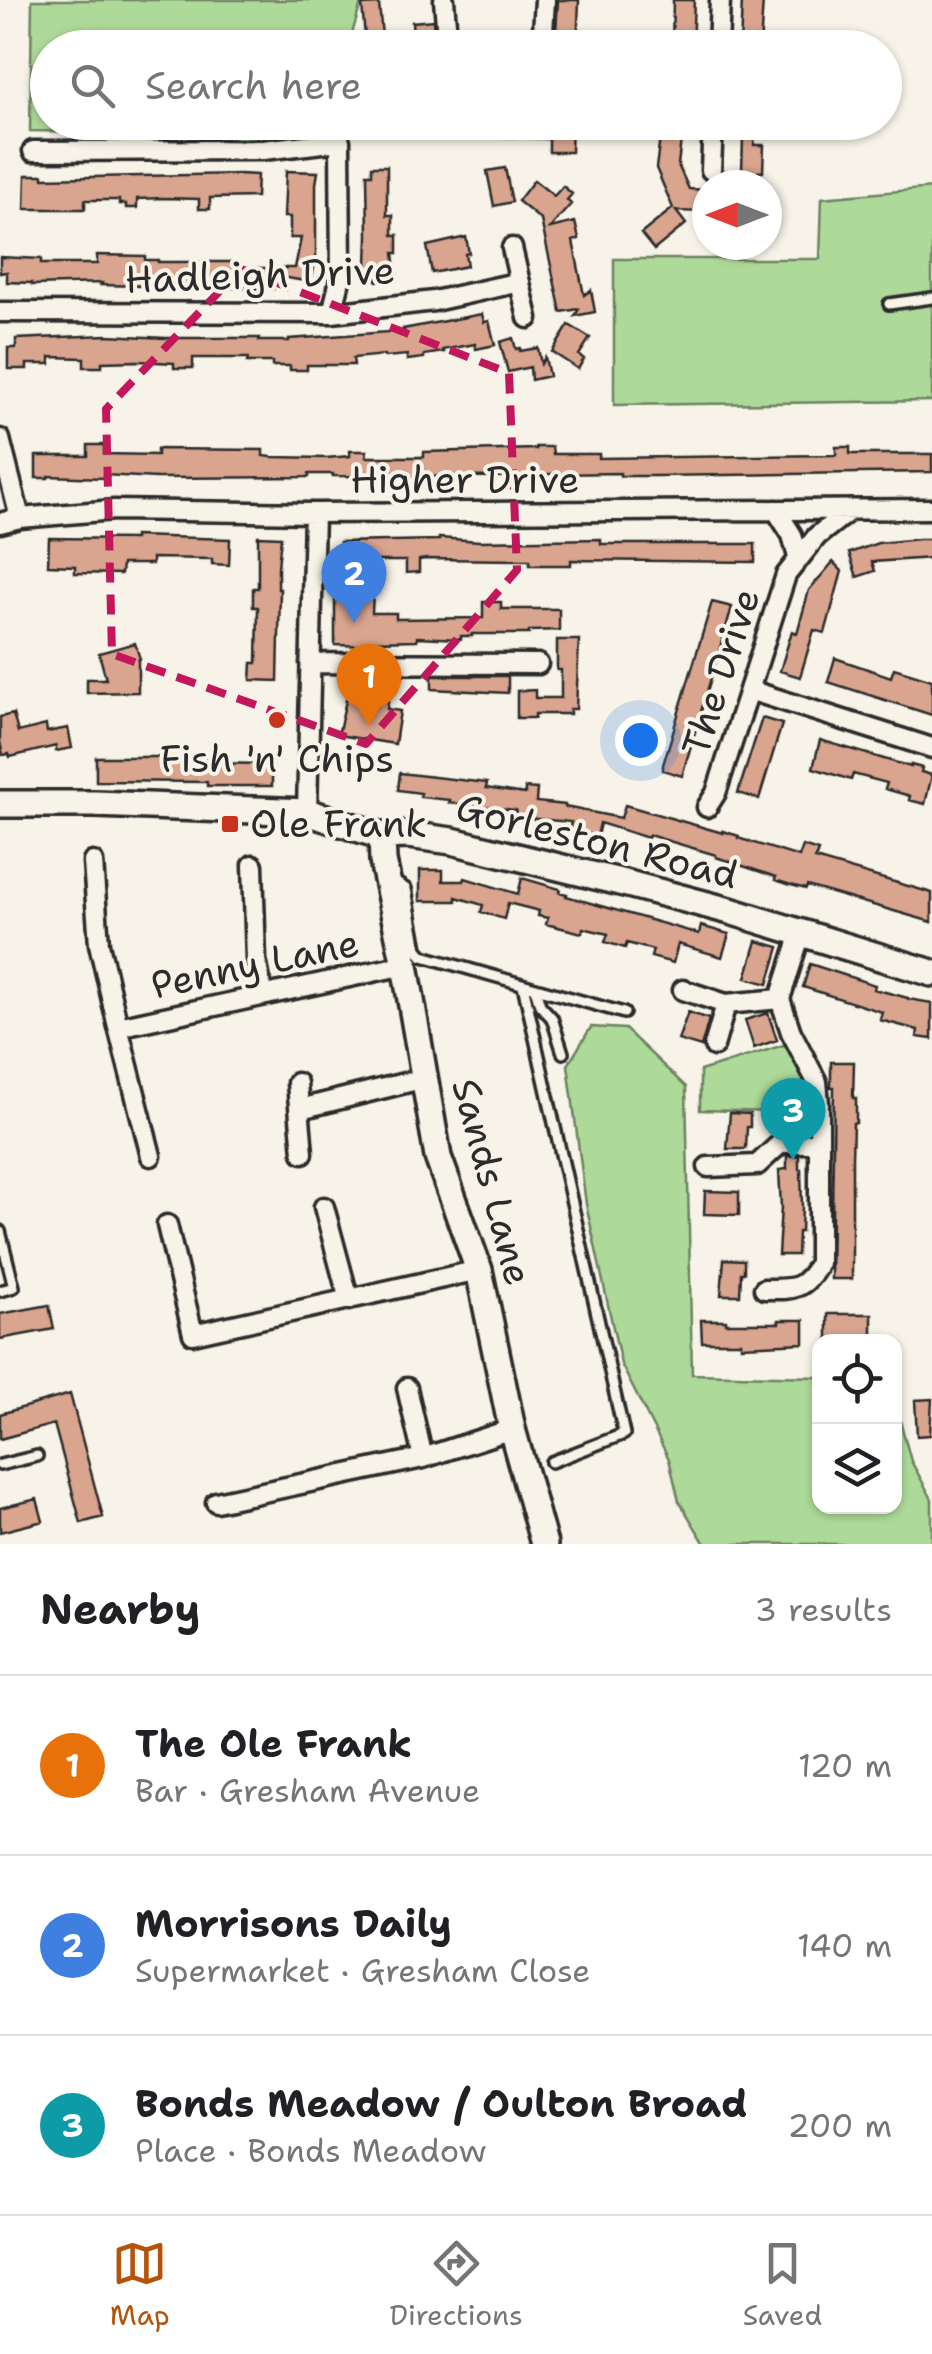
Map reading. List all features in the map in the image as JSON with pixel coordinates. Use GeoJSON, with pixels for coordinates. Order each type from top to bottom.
{"type":"FeatureCollection","features":[{"type":"Feature","properties":{"kind":"main road","name":"Gorleston Road"},"geometry":{"type":"LineString","coordinates":[[0,804],[307,812],[382,836],[408,835],[498,851],[712,906],[932,973]]}},
{"type":"Feature","properties":{"kind":"main road","name":"Sands Lane"},"geometry":{"type":"LineString","coordinates":[[382,836],[383,861],[406,965],[438,1157],[479,1270],[512,1430],[544,1544]]}},
{"type":"Feature","properties":{"kind":"street"},"geometry":{"type":"LineString","coordinates":[[444,0],[446,30]]}},
{"type":"Feature","properties":{"kind":"street"},"geometry":{"type":"LineString","coordinates":[[543,30],[545,0]]}},
{"type":"Feature","properties":{"kind":"street"},"geometry":{"type":"LineString","coordinates":[[719,30],[720,0]]}},
{"type":"Feature","properties":{"kind":"street"},"geometry":{"type":"LineString","coordinates":[[32,151],[263,150],[311,140]]}},
{"type":"Feature","properties":{"kind":"street"},"geometry":{"type":"LineString","coordinates":[[332,312],[342,276],[340,140]]}},
{"type":"Feature","properties":{"kind":"street"},"geometry":{"type":"LineString","coordinates":[[711,170],[713,140]]}},
{"type":"Feature","properties":{"kind":"street"},"geometry":{"type":"LineString","coordinates":[[512,248],[528,318]]}},
{"type":"Feature","properties":{"kind":"street","name":"Hadleigh Drive"},"geometry":{"type":"LineString","coordinates":[[0,312],[332,312],[434,301],[520,282]]}},
{"type":"Feature","properties":{"kind":"street"},"geometry":{"type":"LineString","coordinates":[[0,439],[20,518]]}},
{"type":"Feature","properties":{"kind":"street","name":"Higher Drive"},"geometry":{"type":"LineString","coordinates":[[0,524],[20,518],[114,510],[314,514],[932,509]]}},
{"type":"Feature","properties":{"kind":"street","name":"The Drive"},"geometry":{"type":"LineString","coordinates":[[776,510],[792,536],[798,557]]}},
{"type":"Feature","properties":{"kind":"street","name":"The Drive"},"geometry":{"type":"LineString","coordinates":[[707,807],[716,793],[786,574],[817,536],[850,510]]}},
{"type":"Feature","properties":{"kind":"street"},"geometry":{"type":"LineString","coordinates":[[307,812],[314,514]]}},
{"type":"Feature","properties":{"kind":"street"},"geometry":{"type":"LineString","coordinates":[[310,664],[538,664]]}},
{"type":"Feature","properties":{"kind":"street"},"geometry":{"type":"LineString","coordinates":[[748,690],[932,748]]}},
{"type":"Feature","properties":{"kind":"street"},"geometry":{"type":"LineString","coordinates":[[93,862],[100,944],[152,1156]]}},
{"type":"Feature","properties":{"kind":"street"},"geometry":{"type":"LineString","coordinates":[[253,865],[256,960],[262,995]]}},
{"type":"Feature","properties":{"kind":"street"},"geometry":{"type":"LineString","coordinates":[[764,1289],[800,1286],[810,1280],[819,1263],[817,1082],[791,1032],[780,1000],[801,934]]}},
{"type":"Feature","properties":{"kind":"street","name":"Penny Lane"},"geometry":{"type":"LineString","coordinates":[[118,1027],[406,965]]}},
{"type":"Feature","properties":{"kind":"street"},"geometry":{"type":"LineString","coordinates":[[682,990],[726,1004],[780,1000]]}},
{"type":"Feature","properties":{"kind":"street"},"geometry":{"type":"LineString","coordinates":[[714,1046],[726,1004]]}},
{"type":"Feature","properties":{"kind":"street"},"geometry":{"type":"LineString","coordinates":[[300,1109],[425,1078]]}},
{"type":"Feature","properties":{"kind":"street"},"geometry":{"type":"LineString","coordinates":[[296,1083],[304,1153]]}},
{"type":"Feature","properties":{"kind":"street"},"geometry":{"type":"LineString","coordinates":[[708,1167],[757,1165],[780,1143],[818,1142]]}},
{"type":"Feature","properties":{"kind":"street"},"geometry":{"type":"LineString","coordinates":[[324,1207],[349,1300]]}},
{"type":"Feature","properties":{"kind":"street"},"geometry":{"type":"LineString","coordinates":[[167,1226],[193,1334],[479,1270]]}},
{"type":"Feature","properties":{"kind":"street"},"geometry":{"type":"LineString","coordinates":[[407,1388],[422,1458]]}},
{"type":"Feature","properties":{"kind":"street"},"geometry":{"type":"LineString","coordinates":[[216,1502],[422,1458],[512,1430]]}},
{"type":"Feature","properties":{"kind":"lane"},"geometry":{"type":"LineString","coordinates":[[889,304],[932,298]]}},
{"type":"Feature","properties":{"kind":"lane"},"geometry":{"type":"LineString","coordinates":[[388,883],[406,889],[415,939],[423,956],[624,1014]]}},
{"type":"Feature","properties":{"kind":"lane"},"geometry":{"type":"LineString","coordinates":[[523,985],[624,1434],[552,1462]]}},
{"type":"Feature","properties":{"kind":"lane"},"geometry":{"type":"LineString","coordinates":[[535,988],[540,1005],[552,1018],[564,1053]]}},
{"type":"Feature","properties":{"kind":"lane"},"geometry":{"type":"LineString","coordinates":[[0,1231],[14,1288],[0,1290]]}},
{"type":"Feature","properties":{"kind":"lane"},"geometry":{"type":"LineString","coordinates":[[0,1466],[37,1456]]}},
{"type":"Feature","properties":{"kind":"highlighted area"},"geometry":{"type":"Polygon","coordinates":[[[241,269],[509,373],[517,570],[366,744],[112,654],[106,409],[241,269]]]}},
{"type":"Feature","properties":{"kind":"green space"},"geometry":{"type":"Polygon","coordinates":[[[32,0],[362,0],[353,30],[32,30],[32,0]]]}},
{"type":"Feature","properties":{"kind":"green space"},"geometry":{"type":"Polygon","coordinates":[[[94,140],[287,140],[266,144],[94,140]]]}},
{"type":"Feature","properties":{"kind":"green space"},"geometry":{"type":"Polygon","coordinates":[[[932,188],[932,401],[614,405],[614,259],[820,259],[822,198],[932,188]]]}},
{"type":"Feature","properties":{"kind":"green space"},"geometry":{"type":"Polygon","coordinates":[[[591,1027],[625,1029],[686,1087],[692,1374],[812,1377],[812,1514],[902,1514],[902,1428],[911,1461],[932,1499],[932,1544],[705,1544],[679,1501],[669,1459],[621,1364],[586,1204],[568,1065],[591,1027]]]}},
{"type":"Feature","properties":{"kind":"green space"},"geometry":{"type":"Polygon","coordinates":[[[787,1044],[807,1088],[810,1113],[700,1110],[700,1071],[787,1044]]]}},
{"type":"Feature","properties":{"kind":"building"},"geometry":{"type":"Polygon","coordinates":[[[558,0],[579,0],[578,30],[556,30],[558,0]]]}},
{"type":"Feature","properties":{"kind":"building"},"geometry":{"type":"Polygon","coordinates":[[[673,0],[694,0],[693,30],[672,30],[673,0]]]}},
{"type":"Feature","properties":{"kind":"building"},"geometry":{"type":"Polygon","coordinates":[[[742,0],[763,0],[761,30],[741,30],[742,0]]]}},
{"type":"Feature","properties":{"kind":"building"},"geometry":{"type":"Polygon","coordinates":[[[379,4],[381,30],[364,30],[362,5],[379,4]]]}},
{"type":"Feature","properties":{"kind":"building"},"geometry":{"type":"Polygon","coordinates":[[[433,20],[434,30],[413,30],[412,22],[433,20]]]}},
{"type":"Feature","properties":{"kind":"building"},"geometry":{"type":"Polygon","coordinates":[[[549,140],[571,140],[571,152],[549,152],[549,140]]]}},
{"type":"Feature","properties":{"kind":"building"},"geometry":{"type":"Polygon","coordinates":[[[660,140],[681,140],[678,165],[692,189],[692,212],[676,211],[686,224],[654,250],[641,234],[673,208],[656,168],[660,140]]]}},
{"type":"Feature","properties":{"kind":"building"},"geometry":{"type":"Polygon","coordinates":[[[743,140],[764,145],[763,170],[742,170],[743,140]]]}},
{"type":"Feature","properties":{"kind":"building"},"geometry":{"type":"Polygon","coordinates":[[[372,166],[387,166],[387,215],[393,215],[393,235],[398,235],[398,253],[394,253],[397,279],[377,281],[376,276],[365,277],[367,174],[372,174],[372,166]]]}},
{"type":"Feature","properties":{"kind":"building"},"geometry":{"type":"Polygon","coordinates":[[[505,168],[512,202],[494,206],[487,171],[505,168]]]}},
{"type":"Feature","properties":{"kind":"building"},"geometry":{"type":"Polygon","coordinates":[[[286,171],[318,172],[316,259],[311,282],[281,277],[281,284],[273,284],[273,289],[102,283],[32,285],[7,282],[7,272],[0,273],[0,257],[41,259],[41,264],[97,264],[97,255],[145,256],[145,260],[158,262],[234,262],[234,268],[295,268],[301,238],[290,238],[290,217],[284,217],[286,171]]]}},
{"type":"Feature","properties":{"kind":"building"},"geometry":{"type":"Polygon","coordinates":[[[26,175],[43,178],[257,175],[256,197],[210,198],[210,209],[199,209],[199,199],[163,198],[137,199],[137,208],[126,208],[119,200],[85,200],[85,209],[25,209],[26,175]]]}},
{"type":"Feature","properties":{"kind":"building"},"geometry":{"type":"Polygon","coordinates":[[[534,180],[554,196],[563,186],[572,194],[567,200],[571,204],[550,228],[575,222],[579,239],[573,241],[584,295],[591,290],[595,312],[575,316],[579,309],[561,312],[541,220],[518,201],[534,180]]]}},
{"type":"Feature","properties":{"kind":"building"},"geometry":{"type":"Polygon","coordinates":[[[466,237],[467,266],[432,273],[427,246],[466,237]]]}},
{"type":"Feature","properties":{"kind":"building"},"geometry":{"type":"Polygon","coordinates":[[[482,314],[484,322],[489,321],[495,345],[476,349],[475,344],[407,360],[407,355],[384,355],[353,358],[354,365],[307,365],[307,370],[290,370],[290,366],[272,366],[272,362],[247,362],[248,358],[193,358],[193,368],[174,368],[174,363],[138,361],[84,367],[84,358],[50,357],[50,364],[8,369],[8,348],[16,348],[16,339],[107,335],[289,341],[404,331],[482,314]]]}},
{"type":"Feature","properties":{"kind":"building"},"geometry":{"type":"Polygon","coordinates":[[[569,325],[590,338],[579,355],[584,359],[578,369],[552,352],[569,325]]]}},
{"type":"Feature","properties":{"kind":"building"},"geometry":{"type":"Polygon","coordinates":[[[513,338],[520,351],[538,348],[541,364],[545,357],[549,376],[531,380],[530,367],[508,372],[500,342],[513,338]]]}},
{"type":"Feature","properties":{"kind":"building"},"geometry":{"type":"Polygon","coordinates":[[[88,445],[104,445],[104,454],[157,455],[157,449],[263,450],[263,456],[326,458],[350,456],[350,451],[367,451],[366,457],[424,457],[424,452],[536,447],[552,447],[553,454],[599,454],[599,458],[836,455],[836,447],[850,447],[850,454],[932,454],[932,472],[36,478],[36,456],[88,456],[88,445]]]}},
{"type":"Feature","properties":{"kind":"building"},"geometry":{"type":"Polygon","coordinates":[[[258,536],[281,537],[278,681],[251,680],[252,663],[257,663],[258,607],[253,607],[253,588],[258,588],[258,536]]]}},
{"type":"Feature","properties":{"kind":"building"},"geometry":{"type":"Polygon","coordinates":[[[49,538],[230,539],[229,565],[212,564],[212,559],[152,558],[152,564],[122,564],[121,574],[75,573],[75,566],[48,565],[49,538]]]}},
{"type":"Feature","properties":{"kind":"building"},"geometry":{"type":"Polygon","coordinates":[[[439,538],[755,544],[755,562],[571,560],[571,565],[530,565],[530,560],[426,559],[419,560],[419,572],[406,573],[406,561],[339,567],[340,542],[439,538]]]}},
{"type":"Feature","properties":{"kind":"building"},"geometry":{"type":"Polygon","coordinates":[[[932,539],[932,558],[872,562],[875,571],[857,577],[849,553],[878,543],[932,539]]]}},
{"type":"Feature","properties":{"kind":"building"},"geometry":{"type":"Polygon","coordinates":[[[833,562],[842,571],[825,633],[814,630],[800,677],[780,671],[792,631],[797,633],[809,590],[833,562]]]}},
{"type":"Feature","properties":{"kind":"building"},"geometry":{"type":"Polygon","coordinates":[[[335,591],[373,592],[372,613],[396,613],[396,619],[483,618],[483,602],[501,602],[501,609],[559,609],[559,630],[472,634],[461,639],[417,637],[372,641],[372,646],[335,645],[335,591]]]}},
{"type":"Feature","properties":{"kind":"building"},"geometry":{"type":"Polygon","coordinates":[[[712,602],[732,607],[682,776],[663,770],[663,765],[712,602]]]}},
{"type":"Feature","properties":{"kind":"building"},"geometry":{"type":"Polygon","coordinates":[[[557,640],[579,640],[576,709],[570,709],[570,714],[517,718],[517,691],[535,690],[535,698],[561,698],[557,640]]]}},
{"type":"Feature","properties":{"kind":"building"},"geometry":{"type":"Polygon","coordinates":[[[135,643],[140,659],[138,692],[87,693],[87,679],[106,679],[99,653],[135,643]]]}},
{"type":"Feature","properties":{"kind":"building"},"geometry":{"type":"Polygon","coordinates":[[[835,658],[891,677],[894,668],[932,680],[932,715],[828,682],[835,658]]]}},
{"type":"Feature","properties":{"kind":"building"},"geometry":{"type":"Polygon","coordinates":[[[432,676],[508,676],[508,693],[432,689],[432,676]]]}},
{"type":"Feature","properties":{"kind":"building"},"geometry":{"type":"Polygon","coordinates":[[[376,693],[389,695],[387,709],[400,711],[395,744],[338,735],[347,696],[375,700],[376,693]]]}},
{"type":"Feature","properties":{"kind":"building"},"geometry":{"type":"Polygon","coordinates":[[[13,714],[18,732],[46,725],[47,732],[68,728],[72,748],[56,751],[56,746],[10,757],[3,755],[0,717],[13,714]]]}},
{"type":"Feature","properties":{"kind":"building"},"geometry":{"type":"Polygon","coordinates":[[[762,718],[782,724],[759,799],[738,793],[762,718]]]}},
{"type":"Feature","properties":{"kind":"building"},"geometry":{"type":"Polygon","coordinates":[[[820,740],[922,768],[921,772],[932,775],[925,804],[885,789],[887,783],[853,774],[851,780],[813,768],[820,740]]]}},
{"type":"Feature","properties":{"kind":"building"},"geometry":{"type":"Polygon","coordinates":[[[96,757],[174,757],[207,759],[207,763],[272,764],[272,786],[96,781],[96,757]]]}},
{"type":"Feature","properties":{"kind":"building"},"geometry":{"type":"Polygon","coordinates":[[[400,773],[487,783],[486,788],[525,794],[525,788],[537,789],[536,802],[621,818],[625,805],[723,831],[799,857],[803,846],[818,851],[815,859],[932,893],[932,922],[807,886],[806,889],[791,885],[716,855],[600,823],[597,836],[569,830],[571,822],[515,817],[516,810],[420,797],[421,793],[398,790],[400,773]]]}},
{"type":"Feature","properties":{"kind":"building"},"geometry":{"type":"Polygon","coordinates":[[[420,870],[443,870],[443,881],[465,878],[518,894],[522,878],[560,889],[566,896],[699,934],[701,926],[729,934],[722,957],[678,944],[673,963],[651,957],[653,950],[605,942],[608,934],[583,928],[582,933],[546,924],[548,918],[538,916],[539,911],[508,903],[504,919],[481,912],[483,905],[456,897],[456,901],[420,901],[420,870]]]}},
{"type":"Feature","properties":{"kind":"building"},"geometry":{"type":"Polygon","coordinates":[[[757,941],[779,947],[768,984],[746,978],[757,941]]]}},
{"type":"Feature","properties":{"kind":"building"},"geometry":{"type":"Polygon","coordinates":[[[810,964],[875,985],[874,989],[932,1003],[932,1039],[917,1037],[918,1030],[880,1020],[882,1012],[803,987],[810,964]]]}},
{"type":"Feature","properties":{"kind":"building"},"geometry":{"type":"Polygon","coordinates":[[[688,1012],[709,1019],[701,1047],[678,1040],[688,1012]]]}},
{"type":"Feature","properties":{"kind":"building"},"geometry":{"type":"Polygon","coordinates":[[[768,1013],[777,1040],[754,1048],[745,1020],[768,1013]]]}},
{"type":"Feature","properties":{"kind":"building"},"geometry":{"type":"Polygon","coordinates":[[[831,1062],[854,1062],[852,1279],[831,1279],[831,1062]]]}},
{"type":"Feature","properties":{"kind":"building"},"geometry":{"type":"Polygon","coordinates":[[[730,1113],[750,1114],[746,1149],[727,1149],[730,1113]]]}},
{"type":"Feature","properties":{"kind":"building"},"geometry":{"type":"Polygon","coordinates":[[[787,1156],[799,1156],[801,1169],[797,1255],[778,1255],[779,1170],[787,1169],[787,1156]]]}},
{"type":"Feature","properties":{"kind":"building"},"geometry":{"type":"Polygon","coordinates":[[[705,1191],[739,1192],[739,1215],[704,1214],[705,1191]]]}},
{"type":"Feature","properties":{"kind":"building"},"geometry":{"type":"Polygon","coordinates":[[[724,1259],[744,1260],[740,1295],[721,1295],[724,1259]]]}},
{"type":"Feature","properties":{"kind":"building"},"geometry":{"type":"Polygon","coordinates":[[[49,1305],[54,1329],[0,1339],[0,1314],[49,1305]]]}},
{"type":"Feature","properties":{"kind":"building"},"geometry":{"type":"Polygon","coordinates":[[[828,1314],[872,1314],[872,1334],[828,1334],[828,1314]]]}},
{"type":"Feature","properties":{"kind":"building"},"geometry":{"type":"Polygon","coordinates":[[[701,1320],[804,1320],[804,1343],[741,1346],[741,1342],[702,1342],[701,1320]]]}},
{"type":"Feature","properties":{"kind":"building"},"geometry":{"type":"Polygon","coordinates":[[[70,1394],[103,1517],[81,1523],[54,1424],[0,1439],[0,1414],[70,1394]]]}},
{"type":"Feature","properties":{"kind":"building"},"geometry":{"type":"Polygon","coordinates":[[[932,1399],[930,1435],[917,1436],[915,1400],[932,1399]]]}},
{"type":"Feature","properties":{"kind":"building"},"geometry":{"type":"Polygon","coordinates":[[[37,1499],[43,1521],[0,1532],[0,1508],[37,1499]]]}},
{"type":"Feature","properties":{"kind":"place","name":"Morrisons Daily"},"geometry":{"type":"Point","coordinates":[354,623]}},
{"type":"Feature","properties":{"kind":"place","name":"Fish 'n' Chips"},"geometry":{"type":"Point","coordinates":[277,720]}},
{"type":"Feature","properties":{"kind":"place","name":"The Ole Frank"},"geometry":{"type":"Point","coordinates":[369,726]}},
{"type":"Feature","properties":{"kind":"place","name":"Ole Frank"},"geometry":{"type":"Point","coordinates":[230,824]}},
{"type":"Feature","properties":{"kind":"place","name":"Bonds Meadow / Oulton Broad"},"geometry":{"type":"Point","coordinates":[793,1160]}}]}
